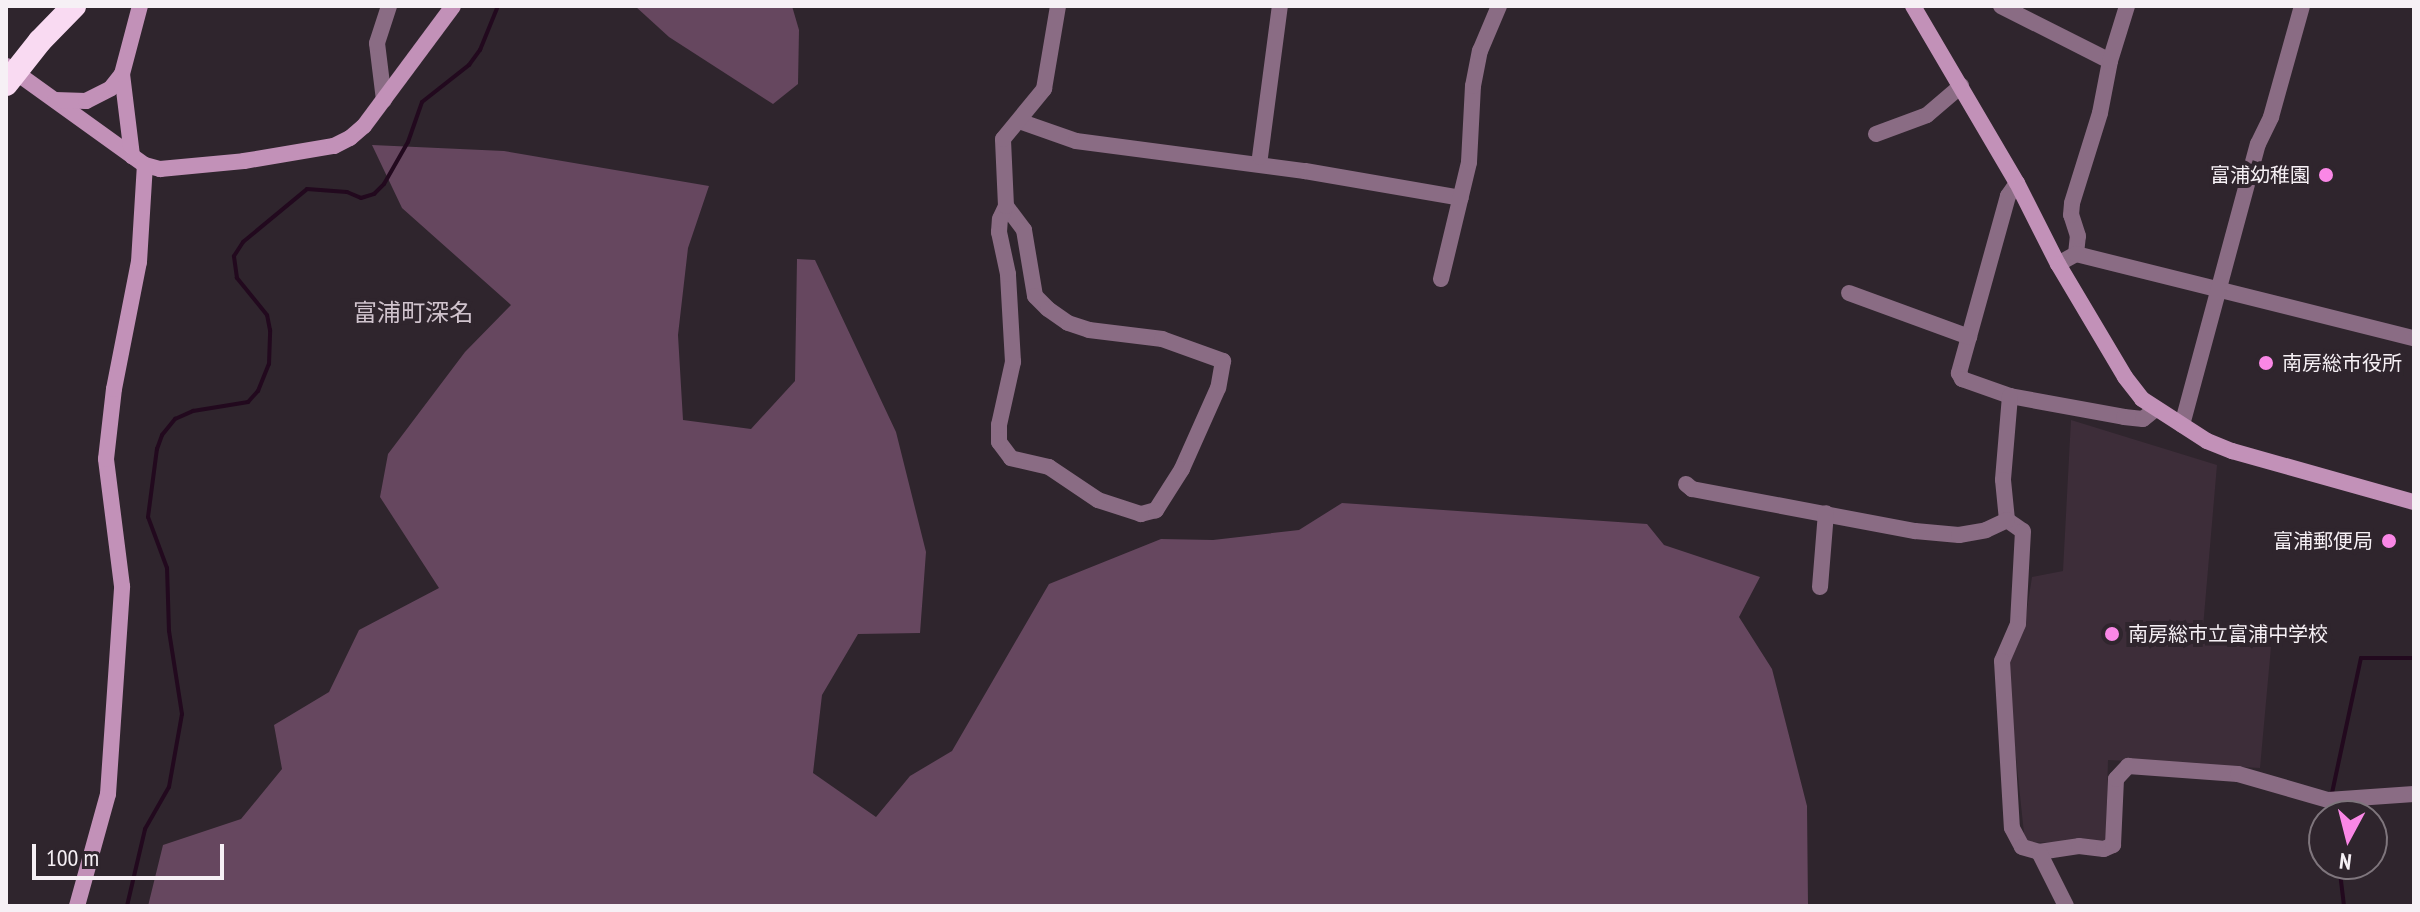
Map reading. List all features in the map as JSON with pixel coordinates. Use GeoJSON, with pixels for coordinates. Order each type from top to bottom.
{"type":"FeatureCollection","features":[{"type":"Feature","properties":{"kind":"highway"},"geometry":{"type":"LineString","coordinates":[[6,84],[40,41],[74,6]]}},
{"type":"Feature","properties":{"kind":"street"},"geometry":{"type":"LineString","coordinates":[[50,99],[86,101],[111,88],[122,74],[140,6]]}},
{"type":"Feature","properties":{"kind":"street"},"geometry":{"type":"LineString","coordinates":[[384,100],[377,43],[389,6]]}},
{"type":"Feature","properties":{"kind":"street"},"geometry":{"type":"LineString","coordinates":[[6,65],[138,161],[160,169],[244,161],[334,146],[364,126],[453,6]]}},
{"type":"Feature","properties":{"kind":"street"},"geometry":{"type":"LineString","coordinates":[[1006,206],[1024,230],[1035,296],[1048,309],[1089,330],[1162,339],[1223,361],[1218,388],[1182,469],[1156,510],[1141,514],[1098,500],[1049,467],[1027,463],[1003,451],[999,425],[1013,362],[1008,274],[999,232],[1000,219],[1006,206],[1003,139],[1044,89],[1058,6]]}},
{"type":"Feature","properties":{"kind":"street"},"geometry":{"type":"LineString","coordinates":[[1260,157],[1280,6]]}},
{"type":"Feature","properties":{"kind":"street"},"geometry":{"type":"LineString","coordinates":[[1441,279],[1469,162],[1473,86],[1480,51],[1499,6]]}},
{"type":"Feature","properties":{"kind":"street"},"geometry":{"type":"LineString","coordinates":[[1913,6],[2017,183],[2058,264],[2125,377],[2154,410],[2232,451],[2414,502]]}},
{"type":"Feature","properties":{"kind":"street"},"geometry":{"type":"LineString","coordinates":[[2001,6],[2110,61]]}},
{"type":"Feature","properties":{"kind":"street"},"geometry":{"type":"LineString","coordinates":[[2076,254],[2078,236],[2071,215],[2072,203],[2100,113],[2110,61],[2127,6]]}},
{"type":"Feature","properties":{"kind":"street"},"geometry":{"type":"LineString","coordinates":[[2182,425],[2258,144],[2271,117],[2302,6]]}},
{"type":"Feature","properties":{"kind":"street"},"geometry":{"type":"LineString","coordinates":[[77,906],[108,794],[122,586],[106,459],[114,389],[139,262],[138,161],[122,74]]}},
{"type":"Feature","properties":{"kind":"street"},"geometry":{"type":"LineString","coordinates":[[1876,134],[1927,115],[1961,86]]}},
{"type":"Feature","properties":{"kind":"street"},"geometry":{"type":"LineString","coordinates":[[1019,121],[1076,141],[1305,171],[1461,198]]}},
{"type":"Feature","properties":{"kind":"street"},"geometry":{"type":"LineString","coordinates":[[2017,183],[2008,196],[1959,373],[1962,379],[2010,396],[2124,417],[2143,419],[2154,410]]}},
{"type":"Feature","properties":{"kind":"street"},"geometry":{"type":"LineString","coordinates":[[2058,264],[2076,254],[2414,338]]}},
{"type":"Feature","properties":{"kind":"street"},"geometry":{"type":"LineString","coordinates":[[1849,293],[1969,337]]}},
{"type":"Feature","properties":{"kind":"street"},"geometry":{"type":"LineString","coordinates":[[2010,396],[2003,480],[2007,520],[2023,531],[2018,624],[2002,661],[2012,828],[2022,847],[2039,852],[2079,846],[2104,849],[2113,845],[2116,779],[2128,766],[2238,774],[2328,800],[2414,794]]}},
{"type":"Feature","properties":{"kind":"street"},"geometry":{"type":"LineString","coordinates":[[1686,484],[1692,489],[1959,535],[1986,530],[2007,520]]}},
{"type":"Feature","properties":{"kind":"street"},"geometry":{"type":"LineString","coordinates":[[1820,587],[1826,513]]}},
{"type":"Feature","properties":{"kind":"street"},"geometry":{"type":"LineString","coordinates":[[2039,852],[2066,906]]}},
{"type":"Feature","properties":{"kind":"shaded area"},"geometry":{"type":"Polygon","coordinates":[[[635,6],[792,6],[799,30],[798,84],[773,104],[669,37],[635,6]]]}},
{"type":"Feature","properties":{"kind":"shaded area"},"geometry":{"type":"Polygon","coordinates":[[[372,145],[504,151],[709,186],[688,248],[678,335],[683,420],[751,429],[795,381],[797,259],[815,260],[896,432],[926,552],[920,633],[858,634],[822,695],[813,773],[876,817],[910,776],[952,751],[1049,584],[1161,539],[1213,540],[1299,530],[1342,503],[1647,524],[1664,545],[1760,577],[1739,617],[1772,669],[1807,806],[1808,906],[148,906],[163,845],[241,819],[282,769],[274,725],[329,692],[359,630],[439,588],[380,497],[388,454],[465,352],[511,305],[402,208],[372,145]]]}},
{"type":"Feature","properties":{"kind":"shaded area","name":"南房総市立富浦中学校"},"geometry":{"type":"Polygon","coordinates":[[[2071,420],[2217,465],[2202,639],[2271,647],[2260,768],[2108,760],[2106,841],[2025,843],[2006,662],[2024,628],[2032,577],[2063,571],[2071,420]]]}},
{"type":"Feature","properties":{"kind":"waterway"},"geometry":{"type":"LineString","coordinates":[[127,906],[145,829],[169,787],[182,714],[169,631],[167,568],[148,517],[157,449],[162,435],[175,419],[193,411],[248,402],[258,391],[269,364],[267,315],[237,278],[234,256],[243,242],[307,189],[347,192],[361,198],[374,194],[384,184],[408,142],[422,102],[469,65],[480,50],[498,6]]}},
{"type":"Feature","properties":{"kind":"waterway"},"geometry":{"type":"LineString","coordinates":[[2332,793],[2361,658],[2414,658]]}},
{"type":"Feature","properties":{"kind":"waterway"},"geometry":{"type":"LineString","coordinates":[[2341,880],[2344,906]]}},
{"type":"Feature","properties":{"kind":"place","name":"富浦幼稚園"},"geometry":{"type":"Point","coordinates":[2326,175]}},
{"type":"Feature","properties":{"kind":"place","name":"南房総市役所"},"geometry":{"type":"Point","coordinates":[2266,363]}},
{"type":"Feature","properties":{"kind":"place","name":"富浦郵便局"},"geometry":{"type":"Point","coordinates":[2389,541]}},
{"type":"Feature","properties":{"kind":"place","name":"南房総市立富浦中学校"},"geometry":{"type":"Point","coordinates":[2112,634]}},
{"type":"Feature","properties":{"kind":"district","name":"富浦町深名"},"geometry":{"type":"Point","coordinates":[413,313]}}]}
